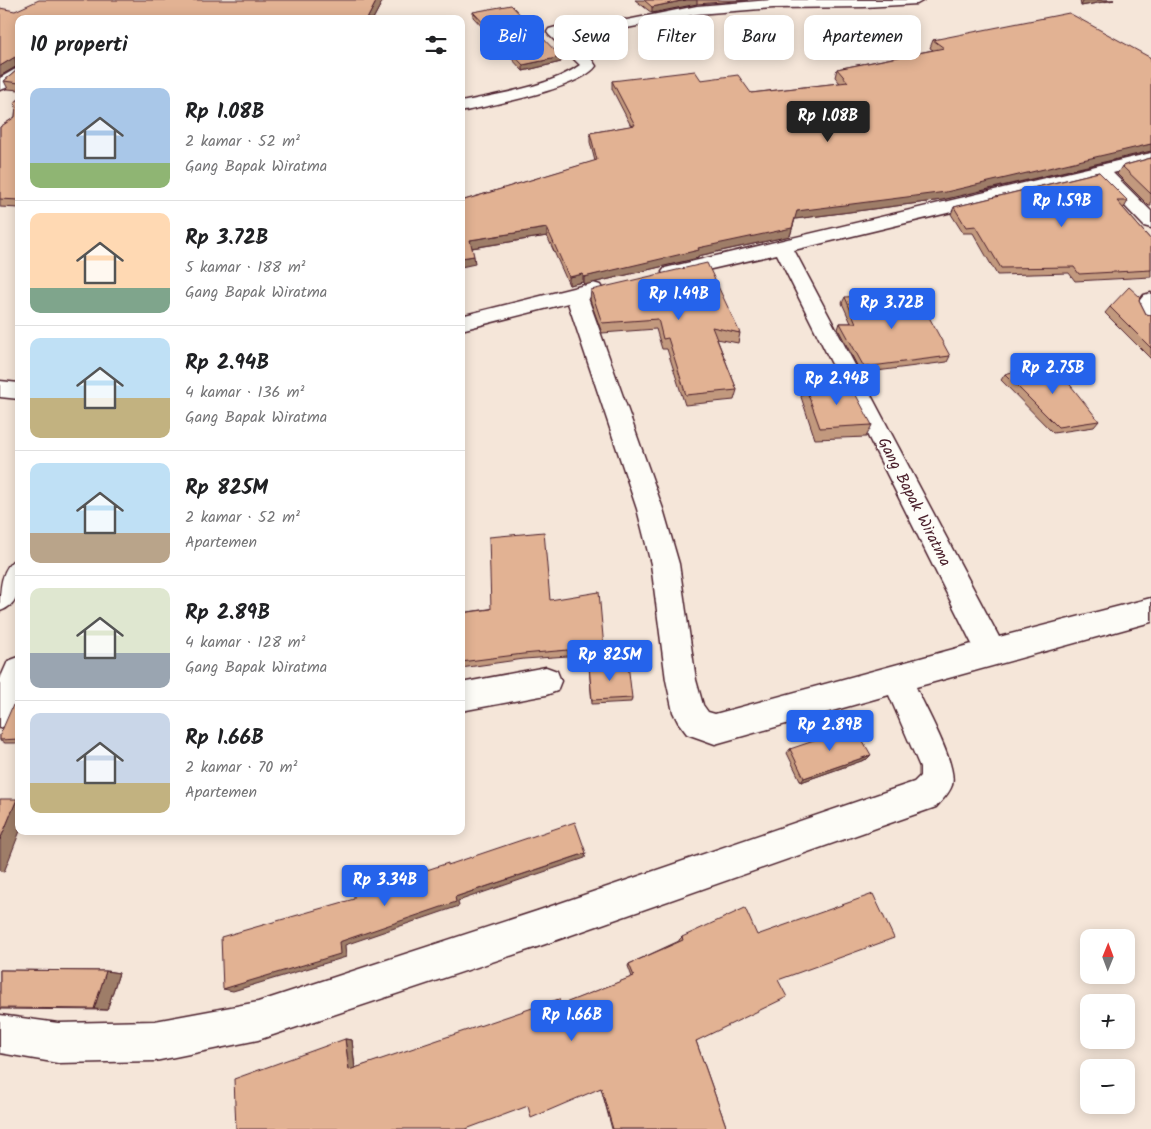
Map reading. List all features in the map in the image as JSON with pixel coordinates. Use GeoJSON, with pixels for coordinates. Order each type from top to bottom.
{"type":"FeatureCollection","features":[{"type":"Feature","properties":{"kind":"street"},"geometry":{"type":"LineString","coordinates":[[686,0],[697,10]]}},
{"type":"Feature","properties":{"kind":"street"},"geometry":{"type":"LineString","coordinates":[[628,24],[697,10],[771,2],[917,0]]}},
{"type":"Feature","properties":{"kind":"street"},"geometry":{"type":"LineString","coordinates":[[597,8],[604,15]]}},
{"type":"Feature","properties":{"kind":"street"},"geometry":{"type":"LineString","coordinates":[[465,106],[557,82],[585,70],[588,66],[584,60]]}},
{"type":"Feature","properties":{"kind":"street"},"geometry":{"type":"LineString","coordinates":[[0,85],[15,75]]}},
{"type":"Feature","properties":{"kind":"street"},"geometry":{"type":"LineString","coordinates":[[0,85],[15,87]]}},
{"type":"Feature","properties":{"kind":"street"},"geometry":{"type":"LineString","coordinates":[[657,275],[955,206],[1151,158]]}},
{"type":"Feature","properties":{"kind":"street"},"geometry":{"type":"LineString","coordinates":[[1100,170],[1151,222]]}},
{"type":"Feature","properties":{"kind":"street","name":"Gang Bapak Wiratma"},"geometry":{"type":"LineString","coordinates":[[782,246],[991,651]]}},
{"type":"Feature","properties":{"kind":"street"},"geometry":{"type":"LineString","coordinates":[[465,322],[610,286]]}},
{"type":"Feature","properties":{"kind":"street"},"geometry":{"type":"LineString","coordinates":[[576,295],[650,509],[665,564],[681,680],[688,712],[698,724],[715,729],[991,651],[1151,610]]}},
{"type":"Feature","properties":{"kind":"street"},"geometry":{"type":"LineString","coordinates":[[1151,300],[1147,305],[1151,314]]}},
{"type":"Feature","properties":{"kind":"street"},"geometry":{"type":"LineString","coordinates":[[0,389],[15,391]]}},
{"type":"Feature","properties":{"kind":"street"},"geometry":{"type":"LineString","coordinates":[[0,600],[15,576]]}},
{"type":"Feature","properties":{"kind":"street"},"geometry":{"type":"LineString","coordinates":[[0,713],[13,676]]}},
{"type":"Feature","properties":{"kind":"street"},"geometry":{"type":"LineString","coordinates":[[0,1034],[58,1043],[155,1041],[258,1021],[537,929],[924,795],[936,783],[936,767],[896,679]]}},
{"type":"Feature","properties":{"kind":"street"},"geometry":{"type":"LineString","coordinates":[[465,696],[546,681]]}},
{"type":"Feature","properties":{"kind":"building"},"geometry":{"type":"Polygon","coordinates":[[[39,0],[377,0],[369,15],[15,15],[15,57],[0,66],[0,8],[15,11],[39,0]]]}},
{"type":"Feature","properties":{"kind":"building"},"geometry":{"type":"Polygon","coordinates":[[[644,0],[686,0],[652,7],[644,0]]]}},
{"type":"Feature","properties":{"kind":"building"},"geometry":{"type":"Polygon","coordinates":[[[511,5],[521,15],[480,15],[480,19],[473,12],[511,5]]]}},
{"type":"Feature","properties":{"kind":"building"},"geometry":{"type":"Polygon","coordinates":[[[1069,13],[1151,58],[1151,144],[946,192],[797,211],[792,228],[698,248],[699,250],[584,277],[583,274],[569,277],[547,228],[470,240],[474,256],[465,257],[465,200],[597,160],[590,133],[635,125],[612,81],[695,71],[701,80],[738,75],[751,93],[848,82],[837,69],[883,60],[921,60],[921,53],[944,48],[933,40],[1069,13]]]}},
{"type":"Feature","properties":{"kind":"building"},"geometry":{"type":"Polygon","coordinates":[[[544,39],[554,50],[554,58],[523,65],[518,60],[544,60],[544,39]]]}},
{"type":"Feature","properties":{"kind":"building"},"geometry":{"type":"Polygon","coordinates":[[[15,72],[15,82],[4,81],[15,72]]]}},
{"type":"Feature","properties":{"kind":"building"},"geometry":{"type":"Polygon","coordinates":[[[15,117],[15,200],[0,199],[0,127],[15,117]]]}},
{"type":"Feature","properties":{"kind":"building"},"geometry":{"type":"Polygon","coordinates":[[[1151,158],[1151,194],[1122,166],[1151,158]]]}},
{"type":"Feature","properties":{"kind":"building"},"geometry":{"type":"Polygon","coordinates":[[[1099,172],[1128,201],[1117,201],[1151,240],[1151,270],[1079,274],[1074,267],[1001,268],[976,226],[966,227],[954,207],[1099,172]]]}},
{"type":"Feature","properties":{"kind":"building"},"geometry":{"type":"Polygon","coordinates":[[[707,263],[740,333],[712,327],[737,390],[686,395],[668,338],[663,339],[658,319],[602,323],[591,290],[707,263]]]}},
{"type":"Feature","properties":{"kind":"building"},"geometry":{"type":"Polygon","coordinates":[[[1129,287],[1140,297],[1139,300],[1146,314],[1151,315],[1151,348],[1110,307],[1129,287]]]}},
{"type":"Feature","properties":{"kind":"building"},"geometry":{"type":"Polygon","coordinates":[[[916,293],[950,356],[864,367],[840,323],[856,323],[845,297],[916,293]]]}},
{"type":"Feature","properties":{"kind":"building"},"geometry":{"type":"Polygon","coordinates":[[[1051,361],[1099,421],[1058,427],[1005,374],[1051,361]]]}},
{"type":"Feature","properties":{"kind":"building"},"geometry":{"type":"Polygon","coordinates":[[[850,384],[872,425],[820,428],[805,386],[850,384]]]}},
{"type":"Feature","properties":{"kind":"building"},"geometry":{"type":"Polygon","coordinates":[[[544,532],[550,600],[599,592],[604,648],[568,654],[568,650],[465,661],[465,612],[491,609],[489,537],[544,532]]]}},
{"type":"Feature","properties":{"kind":"building"},"geometry":{"type":"Polygon","coordinates":[[[628,664],[632,698],[592,700],[589,666],[628,664]]]}},
{"type":"Feature","properties":{"kind":"building"},"geometry":{"type":"Polygon","coordinates":[[[13,705],[15,705],[15,739],[0,740],[0,735],[13,705]]]}},
{"type":"Feature","properties":{"kind":"building"},"geometry":{"type":"Polygon","coordinates":[[[855,727],[871,755],[804,778],[790,749],[855,727]]]}},
{"type":"Feature","properties":{"kind":"building"},"geometry":{"type":"Polygon","coordinates":[[[0,799],[15,799],[15,804],[0,840],[0,799]]]}},
{"type":"Feature","properties":{"kind":"building"},"geometry":{"type":"Polygon","coordinates":[[[575,822],[586,853],[455,897],[456,902],[339,942],[340,954],[223,989],[221,937],[354,899],[354,894],[448,863],[448,865],[575,822]]]}},
{"type":"Feature","properties":{"kind":"building"},"geometry":{"type":"Polygon","coordinates":[[[873,894],[894,938],[778,980],[787,997],[696,1041],[727,1129],[613,1129],[601,1088],[531,1118],[528,1106],[466,1129],[236,1129],[234,1079],[345,1039],[349,1070],[559,999],[560,1005],[634,976],[629,964],[683,940],[682,937],[745,908],[757,935],[873,894]]]}},
{"type":"Feature","properties":{"kind":"building"},"geometry":{"type":"Polygon","coordinates":[[[0,970],[106,971],[94,1009],[0,1008],[0,970]]]}}]}
